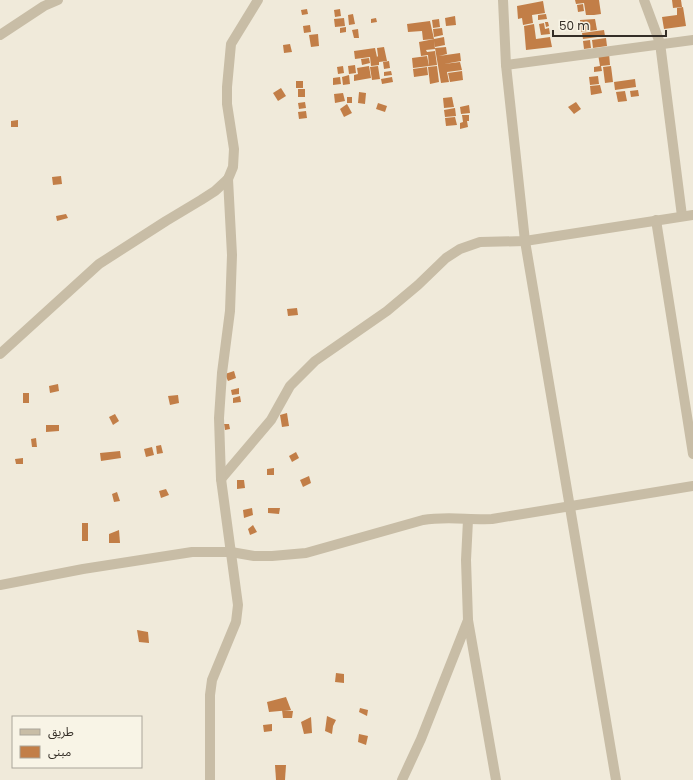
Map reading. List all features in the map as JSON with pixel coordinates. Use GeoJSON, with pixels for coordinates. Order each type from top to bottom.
{"type":"FeatureCollection","features":[{"type":"Feature","properties":{"kind":"street"},"geometry":{"type":"LineString","coordinates":[[0,35],[44,6],[58,0]]}},
{"type":"Feature","properties":{"kind":"street"},"geometry":{"type":"LineString","coordinates":[[0,354],[99,264],[216,191],[228,179],[233,167],[234,149],[227,87],[231,44],[258,0]]}},
{"type":"Feature","properties":{"kind":"street"},"geometry":{"type":"LineString","coordinates":[[503,0],[506,65],[525,241],[616,780]]}},
{"type":"Feature","properties":{"kind":"street"},"geometry":{"type":"LineString","coordinates":[[644,0],[660,43],[682,216]]}},
{"type":"Feature","properties":{"kind":"street"},"geometry":{"type":"LineString","coordinates":[[506,65],[660,43],[693,40]]}},
{"type":"Feature","properties":{"kind":"street"},"geometry":{"type":"LineString","coordinates":[[210,780],[210,695],[212,680],[236,622],[238,605],[221,479],[219,418],[222,373],[230,311],[232,255],[228,179]]}},
{"type":"Feature","properties":{"kind":"street"},"geometry":{"type":"LineString","coordinates":[[221,479],[271,420],[290,386],[315,360],[387,311],[418,285],[446,258],[460,249],[480,242],[525,241],[693,215]]}},
{"type":"Feature","properties":{"kind":"street"},"geometry":{"type":"LineString","coordinates":[[656,220],[693,454]]}},
{"type":"Feature","properties":{"kind":"street"},"geometry":{"type":"LineString","coordinates":[[0,585],[84,568],[192,552],[230,552],[254,556],[306,553],[423,520],[442,517],[468,520],[492,520],[693,486]]}},
{"type":"Feature","properties":{"kind":"street"},"geometry":{"type":"LineString","coordinates":[[468,520],[466,560],[468,620],[496,780]]}},
{"type":"Feature","properties":{"kind":"street"},"geometry":{"type":"LineString","coordinates":[[402,780],[421,739],[468,620]]}},
{"type":"Feature","properties":{"kind":"building"},"geometry":{"type":"Polygon","coordinates":[[[575,0],[599,0],[601,14],[586,15],[584,3],[576,4],[575,0]]]}},
{"type":"Feature","properties":{"kind":"building"},"geometry":{"type":"Polygon","coordinates":[[[672,0],[681,0],[682,7],[673,8],[672,0]]]}},
{"type":"Feature","properties":{"kind":"building"},"geometry":{"type":"Polygon","coordinates":[[[543,1],[545,13],[532,15],[533,23],[523,25],[522,18],[518,19],[517,6],[543,1]]]}},
{"type":"Feature","properties":{"kind":"building"},"geometry":{"type":"Polygon","coordinates":[[[583,4],[584,11],[578,12],[577,5],[583,4]]]}},
{"type":"Feature","properties":{"kind":"building"},"geometry":{"type":"Polygon","coordinates":[[[683,7],[686,26],[664,29],[662,17],[677,15],[677,8],[683,7]]]}},
{"type":"Feature","properties":{"kind":"building"},"geometry":{"type":"Polygon","coordinates":[[[307,9],[308,14],[302,15],[301,10],[307,9]]]}},
{"type":"Feature","properties":{"kind":"building"},"geometry":{"type":"Polygon","coordinates":[[[340,9],[341,16],[335,17],[334,10],[340,9]]]}},
{"type":"Feature","properties":{"kind":"building"},"geometry":{"type":"Polygon","coordinates":[[[353,14],[355,24],[349,25],[348,15],[353,14]]]}},
{"type":"Feature","properties":{"kind":"building"},"geometry":{"type":"Polygon","coordinates":[[[546,14],[547,19],[538,20],[538,15],[546,14]]]}},
{"type":"Feature","properties":{"kind":"building"},"geometry":{"type":"Polygon","coordinates":[[[455,16],[456,25],[446,26],[445,18],[455,16]]]}},
{"type":"Feature","properties":{"kind":"building"},"geometry":{"type":"Polygon","coordinates":[[[344,18],[345,26],[335,27],[334,19],[344,18]]]}},
{"type":"Feature","properties":{"kind":"building"},"geometry":{"type":"Polygon","coordinates":[[[376,18],[377,22],[371,23],[371,19],[376,18]]]}},
{"type":"Feature","properties":{"kind":"building"},"geometry":{"type":"Polygon","coordinates":[[[439,19],[440,27],[433,28],[432,20],[439,19]]]}},
{"type":"Feature","properties":{"kind":"building"},"geometry":{"type":"Polygon","coordinates":[[[595,19],[597,30],[581,32],[580,20],[595,19]]]}},
{"type":"Feature","properties":{"kind":"building"},"geometry":{"type":"Polygon","coordinates":[[[430,21],[434,39],[423,40],[422,31],[408,32],[407,24],[430,21]]]}},
{"type":"Feature","properties":{"kind":"building"},"geometry":{"type":"Polygon","coordinates":[[[545,22],[548,22],[549,26],[546,27],[545,22]]]}},
{"type":"Feature","properties":{"kind":"building"},"geometry":{"type":"Polygon","coordinates":[[[544,23],[545,29],[549,28],[550,34],[541,35],[539,24],[544,23]]]}},
{"type":"Feature","properties":{"kind":"building"},"geometry":{"type":"Polygon","coordinates":[[[534,24],[536,39],[550,37],[552,47],[526,50],[524,26],[534,24]]]}},
{"type":"Feature","properties":{"kind":"building"},"geometry":{"type":"Polygon","coordinates":[[[310,25],[311,32],[304,33],[303,26],[310,25]]]}},
{"type":"Feature","properties":{"kind":"building"},"geometry":{"type":"Polygon","coordinates":[[[346,27],[346,32],[340,33],[340,28],[346,27]]]}},
{"type":"Feature","properties":{"kind":"building"},"geometry":{"type":"Polygon","coordinates":[[[442,28],[443,35],[434,37],[433,29],[442,28]]]}},
{"type":"Feature","properties":{"kind":"building"},"geometry":{"type":"Polygon","coordinates":[[[358,29],[359,38],[354,38],[352,30],[358,29]]]}},
{"type":"Feature","properties":{"kind":"building"},"geometry":{"type":"Polygon","coordinates":[[[604,30],[605,36],[583,39],[582,33],[604,30]]]}},
{"type":"Feature","properties":{"kind":"building"},"geometry":{"type":"Polygon","coordinates":[[[318,34],[319,46],[311,47],[309,35],[318,34]]]}},
{"type":"Feature","properties":{"kind":"building"},"geometry":{"type":"Polygon","coordinates":[[[444,37],[445,45],[435,47],[434,41],[435,49],[426,50],[427,52],[435,51],[437,65],[429,66],[428,55],[421,56],[419,42],[444,37]]]}},
{"type":"Feature","properties":{"kind":"building"},"geometry":{"type":"Polygon","coordinates":[[[606,38],[607,46],[593,48],[592,40],[606,38]]]}},
{"type":"Feature","properties":{"kind":"building"},"geometry":{"type":"Polygon","coordinates":[[[590,40],[591,48],[584,49],[583,41],[590,40]]]}},
{"type":"Feature","properties":{"kind":"building"},"geometry":{"type":"Polygon","coordinates":[[[290,44],[292,52],[284,53],[283,45],[290,44]]]}},
{"type":"Feature","properties":{"kind":"building"},"geometry":{"type":"Polygon","coordinates":[[[384,47],[387,61],[379,62],[379,65],[371,66],[370,57],[355,59],[354,51],[375,48],[377,57],[377,48],[384,47]]]}},
{"type":"Feature","properties":{"kind":"building"},"geometry":{"type":"Polygon","coordinates":[[[446,47],[447,54],[439,56],[460,53],[461,61],[444,64],[460,62],[462,70],[447,72],[449,82],[441,83],[435,48],[446,47]]]}},
{"type":"Feature","properties":{"kind":"building"},"geometry":{"type":"Polygon","coordinates":[[[609,53],[610,65],[601,66],[602,71],[594,72],[594,67],[600,66],[598,54],[609,53]]]}},
{"type":"Feature","properties":{"kind":"building"},"geometry":{"type":"Polygon","coordinates":[[[427,56],[429,66],[413,68],[412,58],[427,56]]]}},
{"type":"Feature","properties":{"kind":"building"},"geometry":{"type":"Polygon","coordinates":[[[369,58],[370,63],[362,65],[361,59],[369,58]]]}},
{"type":"Feature","properties":{"kind":"building"},"geometry":{"type":"Polygon","coordinates":[[[389,61],[390,68],[384,69],[383,62],[389,61]]]}},
{"type":"Feature","properties":{"kind":"building"},"geometry":{"type":"Polygon","coordinates":[[[355,65],[356,73],[349,74],[348,66],[355,65]]]}},
{"type":"Feature","properties":{"kind":"building"},"geometry":{"type":"Polygon","coordinates":[[[343,66],[344,73],[338,74],[337,67],[343,66]]]}},
{"type":"Feature","properties":{"kind":"building"},"geometry":{"type":"Polygon","coordinates":[[[369,66],[371,78],[354,81],[354,75],[358,74],[357,68],[369,66]]]}},
{"type":"Feature","properties":{"kind":"building"},"geometry":{"type":"Polygon","coordinates":[[[378,66],[380,79],[372,80],[370,67],[378,66]]]}},
{"type":"Feature","properties":{"kind":"building"},"geometry":{"type":"Polygon","coordinates":[[[437,66],[439,82],[430,84],[428,67],[437,66]]]}},
{"type":"Feature","properties":{"kind":"building"},"geometry":{"type":"Polygon","coordinates":[[[611,66],[613,82],[605,83],[603,67],[611,66]]]}},
{"type":"Feature","properties":{"kind":"building"},"geometry":{"type":"Polygon","coordinates":[[[427,67],[428,75],[414,77],[413,69],[427,67]]]}},
{"type":"Feature","properties":{"kind":"building"},"geometry":{"type":"Polygon","coordinates":[[[391,71],[392,75],[384,76],[384,72],[391,71]]]}},
{"type":"Feature","properties":{"kind":"building"},"geometry":{"type":"Polygon","coordinates":[[[462,71],[463,80],[450,82],[448,73],[462,71]]]}},
{"type":"Feature","properties":{"kind":"building"},"geometry":{"type":"Polygon","coordinates":[[[349,75],[350,84],[343,85],[342,77],[349,75]]]}},
{"type":"Feature","properties":{"kind":"building"},"geometry":{"type":"Polygon","coordinates":[[[598,76],[599,84],[590,85],[589,77],[598,76]]]}},
{"type":"Feature","properties":{"kind":"building"},"geometry":{"type":"Polygon","coordinates":[[[340,77],[341,84],[333,85],[333,78],[340,77]]]}},
{"type":"Feature","properties":{"kind":"building"},"geometry":{"type":"Polygon","coordinates":[[[392,77],[393,82],[382,84],[381,79],[392,77]]]}},
{"type":"Feature","properties":{"kind":"building"},"geometry":{"type":"Polygon","coordinates":[[[635,79],[636,87],[615,90],[614,82],[635,79]]]}},
{"type":"Feature","properties":{"kind":"building"},"geometry":{"type":"Polygon","coordinates":[[[296,81],[303,81],[303,88],[296,88],[296,81]]]}},
{"type":"Feature","properties":{"kind":"building"},"geometry":{"type":"Polygon","coordinates":[[[600,85],[602,93],[591,95],[590,86],[600,85]]]}},
{"type":"Feature","properties":{"kind":"building"},"geometry":{"type":"Polygon","coordinates":[[[281,88],[286,96],[278,101],[273,93],[281,88]]]}},
{"type":"Feature","properties":{"kind":"building"},"geometry":{"type":"Polygon","coordinates":[[[298,89],[305,89],[305,97],[298,97],[298,89]]]}},
{"type":"Feature","properties":{"kind":"building"},"geometry":{"type":"Polygon","coordinates":[[[638,90],[639,96],[631,97],[630,91],[638,90]]]}},
{"type":"Feature","properties":{"kind":"building"},"geometry":{"type":"Polygon","coordinates":[[[625,91],[627,101],[618,102],[616,92],[625,91]]]}},
{"type":"Feature","properties":{"kind":"building"},"geometry":{"type":"Polygon","coordinates":[[[359,92],[366,93],[365,104],[358,103],[359,92]]]}},
{"type":"Feature","properties":{"kind":"building"},"geometry":{"type":"Polygon","coordinates":[[[343,93],[345,101],[335,103],[334,94],[343,93]]]}},
{"type":"Feature","properties":{"kind":"building"},"geometry":{"type":"Polygon","coordinates":[[[347,97],[352,97],[352,103],[347,103],[347,97]]]}},
{"type":"Feature","properties":{"kind":"building"},"geometry":{"type":"Polygon","coordinates":[[[452,97],[454,107],[444,108],[443,98],[452,97]]]}},
{"type":"Feature","properties":{"kind":"building"},"geometry":{"type":"Polygon","coordinates":[[[305,102],[306,108],[299,109],[298,103],[305,102]]]}},
{"type":"Feature","properties":{"kind":"building"},"geometry":{"type":"Polygon","coordinates":[[[576,102],[581,109],[574,114],[568,107],[576,102]]]}},
{"type":"Feature","properties":{"kind":"building"},"geometry":{"type":"Polygon","coordinates":[[[378,103],[387,106],[385,112],[376,109],[378,103]]]}},
{"type":"Feature","properties":{"kind":"building"},"geometry":{"type":"Polygon","coordinates":[[[347,104],[352,113],[344,117],[340,109],[347,104]]]}},
{"type":"Feature","properties":{"kind":"building"},"geometry":{"type":"Polygon","coordinates":[[[469,105],[470,113],[461,114],[460,107],[469,105]]]}},
{"type":"Feature","properties":{"kind":"building"},"geometry":{"type":"Polygon","coordinates":[[[455,108],[456,116],[445,117],[444,110],[455,108]]]}},
{"type":"Feature","properties":{"kind":"building"},"geometry":{"type":"Polygon","coordinates":[[[306,111],[307,118],[299,119],[298,112],[306,111]]]}},
{"type":"Feature","properties":{"kind":"building"},"geometry":{"type":"Polygon","coordinates":[[[462,115],[469,115],[469,121],[467,121],[468,127],[460,129],[460,123],[463,122],[462,115]]]}},
{"type":"Feature","properties":{"kind":"building"},"geometry":{"type":"Polygon","coordinates":[[[455,117],[457,125],[446,126],[445,118],[455,117]]]}},
{"type":"Feature","properties":{"kind":"building"},"geometry":{"type":"Polygon","coordinates":[[[18,120],[18,127],[11,127],[11,121],[18,120]]]}},
{"type":"Feature","properties":{"kind":"building"},"geometry":{"type":"Polygon","coordinates":[[[61,176],[62,184],[53,185],[52,177],[61,176]]]}},
{"type":"Feature","properties":{"kind":"building"},"geometry":{"type":"Polygon","coordinates":[[[66,214],[68,218],[57,221],[56,216],[66,214]]]}},
{"type":"Feature","properties":{"kind":"building"},"geometry":{"type":"Polygon","coordinates":[[[297,308],[298,315],[288,316],[287,309],[297,308]]]}},
{"type":"Feature","properties":{"kind":"building"},"geometry":{"type":"Polygon","coordinates":[[[234,371],[236,378],[228,381],[225,374],[234,371]]]}},
{"type":"Feature","properties":{"kind":"building"},"geometry":{"type":"Polygon","coordinates":[[[58,384],[59,391],[50,393],[49,386],[58,384]]]}},
{"type":"Feature","properties":{"kind":"building"},"geometry":{"type":"Polygon","coordinates":[[[239,388],[239,394],[232,395],[231,390],[239,388]]]}},
{"type":"Feature","properties":{"kind":"building"},"geometry":{"type":"Polygon","coordinates":[[[23,393],[29,393],[29,403],[23,403],[23,393]]]}},
{"type":"Feature","properties":{"kind":"building"},"geometry":{"type":"Polygon","coordinates":[[[178,395],[179,403],[170,405],[168,396],[178,395]]]}},
{"type":"Feature","properties":{"kind":"building"},"geometry":{"type":"Polygon","coordinates":[[[240,396],[241,402],[233,403],[233,398],[240,396]]]}},
{"type":"Feature","properties":{"kind":"building"},"geometry":{"type":"Polygon","coordinates":[[[287,413],[289,426],[282,427],[280,415],[287,413]]]}},
{"type":"Feature","properties":{"kind":"building"},"geometry":{"type":"Polygon","coordinates":[[[115,414],[119,421],[113,425],[109,417],[115,414]]]}},
{"type":"Feature","properties":{"kind":"building"},"geometry":{"type":"Polygon","coordinates":[[[224,424],[229,424],[230,429],[225,430],[224,424]]]}},
{"type":"Feature","properties":{"kind":"building"},"geometry":{"type":"Polygon","coordinates":[[[46,425],[59,425],[59,431],[46,432],[46,425]]]}},
{"type":"Feature","properties":{"kind":"building"},"geometry":{"type":"Polygon","coordinates":[[[36,438],[37,447],[32,447],[31,439],[36,438]]]}},
{"type":"Feature","properties":{"kind":"building"},"geometry":{"type":"Polygon","coordinates":[[[161,445],[163,453],[157,454],[156,446],[161,445]]]}},
{"type":"Feature","properties":{"kind":"building"},"geometry":{"type":"Polygon","coordinates":[[[152,447],[154,455],[146,457],[144,449],[152,447]]]}},
{"type":"Feature","properties":{"kind":"building"},"geometry":{"type":"Polygon","coordinates":[[[120,451],[121,458],[101,461],[100,453],[120,451]]]}},
{"type":"Feature","properties":{"kind":"building"},"geometry":{"type":"Polygon","coordinates":[[[296,452],[299,458],[292,462],[289,456],[296,452]]]}},
{"type":"Feature","properties":{"kind":"building"},"geometry":{"type":"Polygon","coordinates":[[[23,458],[23,464],[16,464],[15,459],[23,458]]]}},
{"type":"Feature","properties":{"kind":"building"},"geometry":{"type":"Polygon","coordinates":[[[274,468],[274,475],[267,475],[267,469],[274,468]]]}},
{"type":"Feature","properties":{"kind":"building"},"geometry":{"type":"Polygon","coordinates":[[[309,476],[311,483],[303,487],[300,480],[309,476]]]}},
{"type":"Feature","properties":{"kind":"building"},"geometry":{"type":"Polygon","coordinates":[[[237,480],[244,480],[245,488],[237,489],[237,480]]]}},
{"type":"Feature","properties":{"kind":"building"},"geometry":{"type":"Polygon","coordinates":[[[166,489],[169,495],[161,498],[159,491],[166,489]]]}},
{"type":"Feature","properties":{"kind":"building"},"geometry":{"type":"Polygon","coordinates":[[[117,492],[120,501],[114,502],[112,494],[117,492]]]}},
{"type":"Feature","properties":{"kind":"building"},"geometry":{"type":"Polygon","coordinates":[[[252,508],[253,515],[244,518],[243,510],[252,508]]]}},
{"type":"Feature","properties":{"kind":"building"},"geometry":{"type":"Polygon","coordinates":[[[268,508],[280,508],[279,514],[268,513],[268,508]]]}},
{"type":"Feature","properties":{"kind":"building"},"geometry":{"type":"Polygon","coordinates":[[[82,523],[88,523],[88,541],[82,541],[82,523]]]}},
{"type":"Feature","properties":{"kind":"building"},"geometry":{"type":"Polygon","coordinates":[[[253,525],[257,532],[250,535],[248,529],[253,525]]]}},
{"type":"Feature","properties":{"kind":"building"},"geometry":{"type":"Polygon","coordinates":[[[119,530],[120,543],[109,543],[109,534],[119,530]]]}},
{"type":"Feature","properties":{"kind":"building"},"geometry":{"type":"Polygon","coordinates":[[[137,630],[148,632],[149,643],[139,642],[137,630]]]}},
{"type":"Feature","properties":{"kind":"building"},"geometry":{"type":"Polygon","coordinates":[[[336,673],[344,674],[344,683],[335,682],[336,673]]]}},
{"type":"Feature","properties":{"kind":"building"},"geometry":{"type":"Polygon","coordinates":[[[286,697],[291,710],[269,712],[267,702],[286,697]]]}},
{"type":"Feature","properties":{"kind":"building"},"geometry":{"type":"Polygon","coordinates":[[[360,708],[368,710],[367,716],[359,712],[360,708]]]}},
{"type":"Feature","properties":{"kind":"building"},"geometry":{"type":"Polygon","coordinates":[[[282,710],[293,711],[292,718],[283,718],[282,710]]]}},
{"type":"Feature","properties":{"kind":"building"},"geometry":{"type":"Polygon","coordinates":[[[327,716],[336,720],[333,726],[332,734],[325,731],[327,716]]]}},
{"type":"Feature","properties":{"kind":"building"},"geometry":{"type":"Polygon","coordinates":[[[311,717],[312,733],[304,734],[301,722],[311,717]]]}},
{"type":"Feature","properties":{"kind":"building"},"geometry":{"type":"Polygon","coordinates":[[[272,724],[272,731],[264,732],[263,725],[272,724]]]}},
{"type":"Feature","properties":{"kind":"building"},"geometry":{"type":"Polygon","coordinates":[[[359,734],[368,736],[366,745],[358,742],[359,734]]]}},
{"type":"Feature","properties":{"kind":"building"},"geometry":{"type":"Polygon","coordinates":[[[275,765],[286,765],[285,780],[276,780],[275,765]]]}}]}
